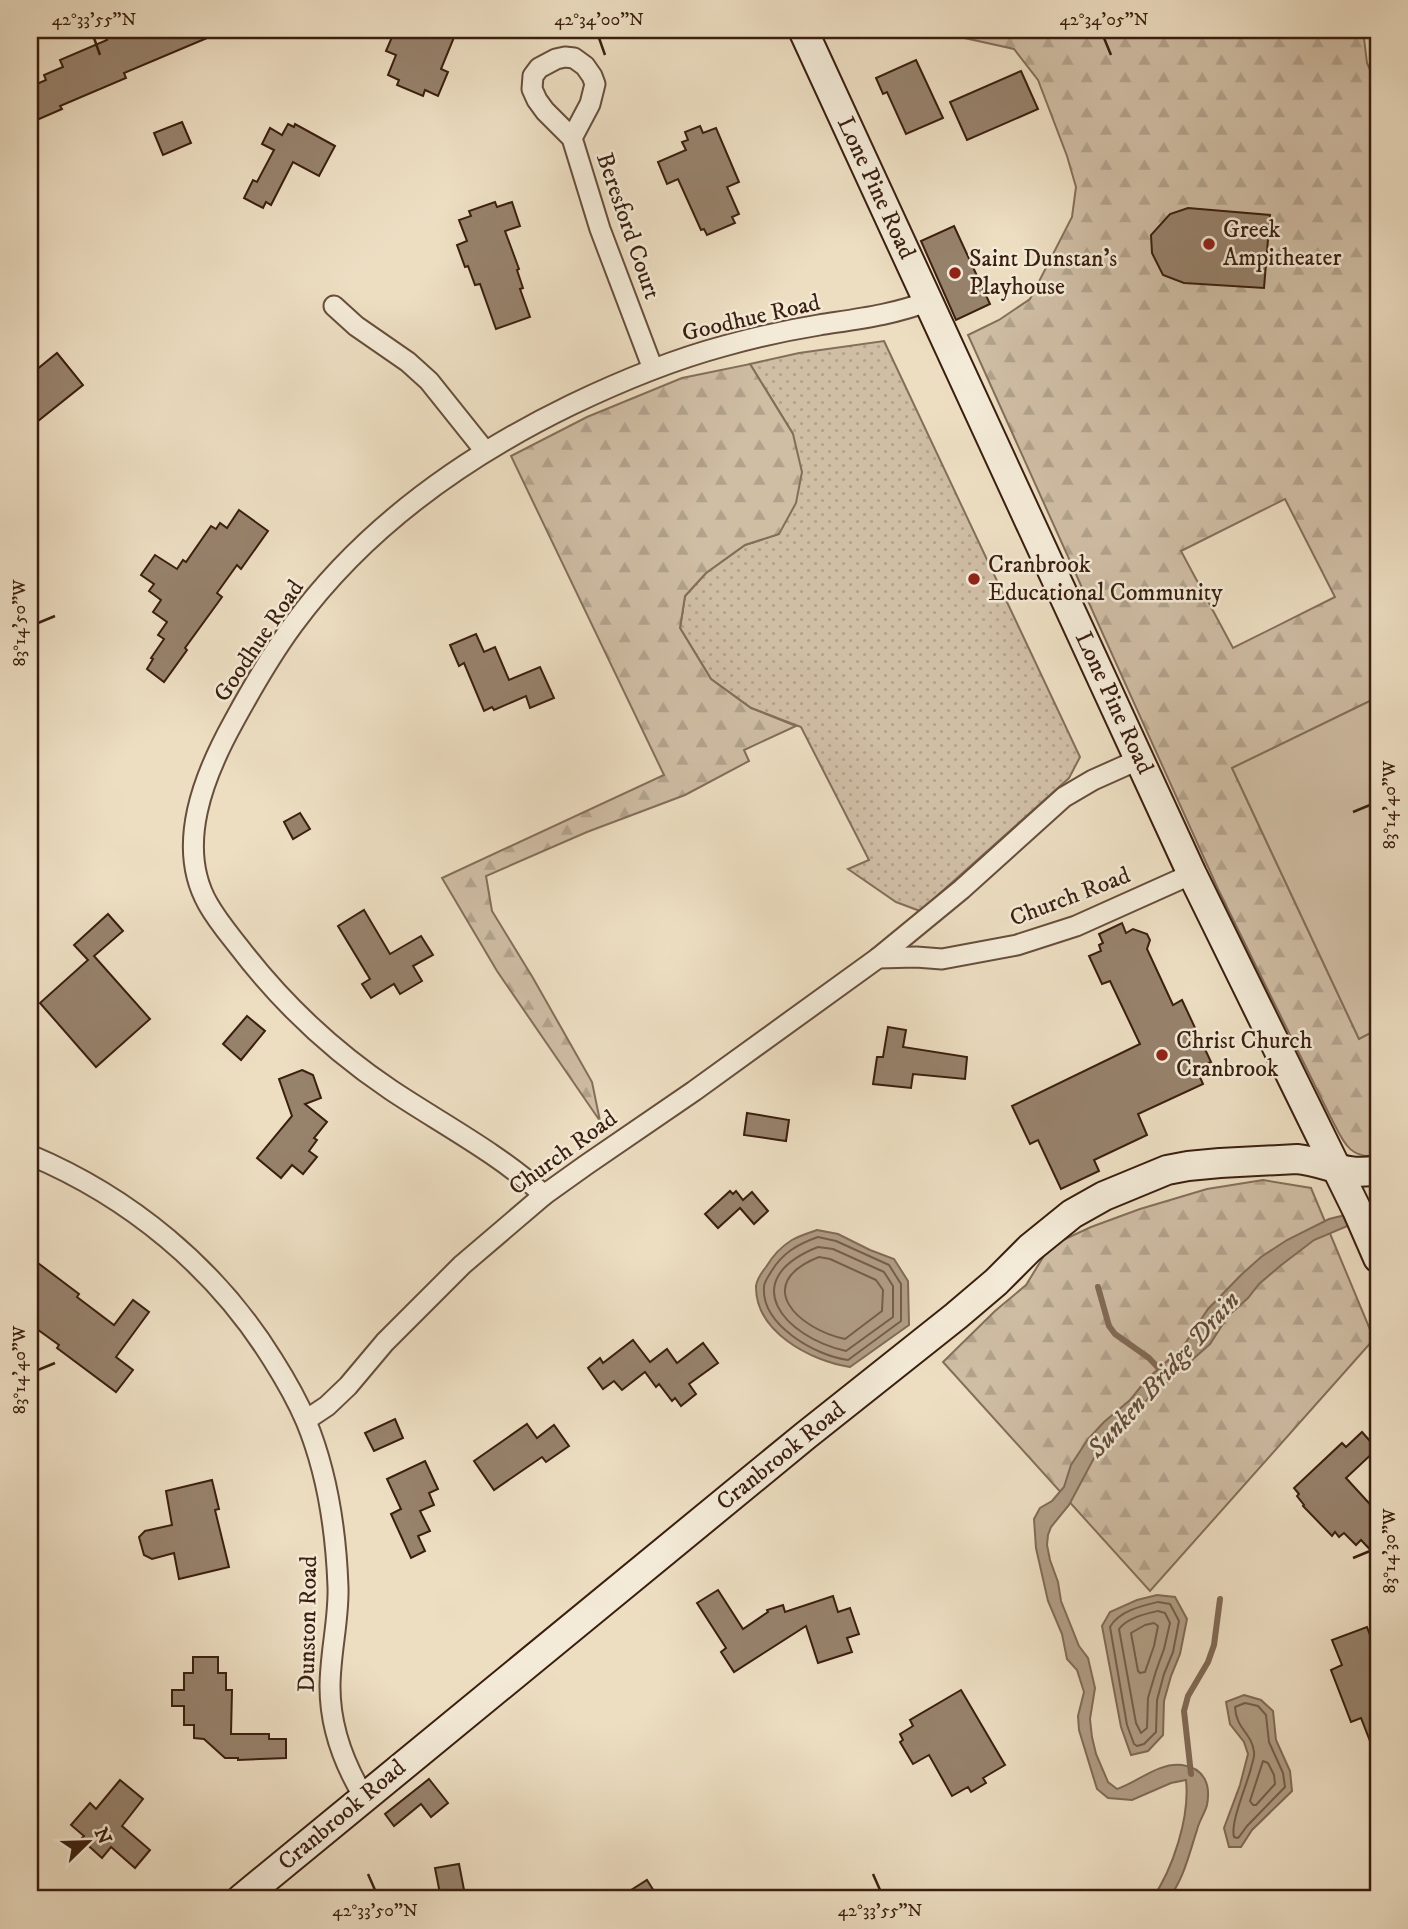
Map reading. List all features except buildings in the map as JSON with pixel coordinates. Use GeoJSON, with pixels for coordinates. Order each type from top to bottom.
{"type":"FeatureCollection","features":[{"type":"Feature","properties":{"kind":"street","name":"Lone Pine Road"},"geometry":{"type":"LineString","coordinates":[[803,30],[1192,874],[1377,1255]]}},
{"type":"Feature","properties":{"kind":"street","name":"Beresford Court"},"geometry":{"type":"LineString","coordinates":[[572,138],[600,229],[653,369]]}},
{"type":"Feature","properties":{"kind":"street","name":"Goodhue Road"},"geometry":{"type":"LineString","coordinates":[[544,1195],[512,1167],[362,1070],[309,1024],[225,930],[200,886],[194,868],[192,846],[202,795],[213,762],[253,687],[293,625],[331,580],[401,511],[485,451],[600,391],[701,352],[759,337],[895,313],[929,301]]}},
{"type":"Feature","properties":{"kind":"street"},"geometry":{"type":"LineString","coordinates":[[334,306],[429,381],[485,451]]}},
{"type":"Feature","properties":{"kind":"street","name":"Church Road"},"geometry":{"type":"LineString","coordinates":[[306,1420],[327,1406],[348,1386],[385,1342],[454,1273],[544,1195],[878,958],[953,897],[1064,797],[1093,780],[1140,759]]}},
{"type":"Feature","properties":{"kind":"street","name":"Church Road"},"geometry":{"type":"LineString","coordinates":[[878,958],[942,959],[1017,945],[1076,926],[1192,874]]}},
{"type":"Feature","properties":{"kind":"street","name":"Dunston Road"},"geometry":{"type":"LineString","coordinates":[[30,1155],[129,1209],[203,1270],[257,1335],[306,1420],[329,1504],[337,1562],[337,1612],[330,1689],[332,1710],[343,1755],[351,1776],[364,1797]]}},
{"type":"Feature","properties":{"kind":"street","name":"Cranbrook Road"},"geometry":{"type":"LineString","coordinates":[[241,1899],[863,1388],[957,1316],[1030,1248],[1072,1214],[1139,1181],[1167,1170],[1188,1166],[1297,1159],[1314,1160],[1337,1170],[1365,1173],[1378,1171]]}},
{"type":"Feature","properties":{"kind":"green space"},"geometry":{"type":"Polygon","coordinates":[[[941,30],[1363,30],[1367,63],[1378,88],[1378,697],[1232,768],[1359,1039],[1378,1029],[1378,1155],[1360,1155],[1353,1151],[1343,1140],[1330,1116],[1218,889],[968,335],[999,320],[1030,299],[1072,217],[1076,187],[1038,80],[1014,49],[951,35],[941,30]],[[1285,499],[1181,551],[1233,648],[1335,597],[1285,499]]]}},
{"type":"Feature","properties":{"kind":"green space"},"geometry":{"type":"Polygon","coordinates":[[[884,341],[1080,757],[1069,778],[920,911],[896,902],[848,869],[869,860],[801,727],[751,708],[711,679],[680,628],[685,596],[706,573],[745,545],[779,534],[793,434],[750,364],[799,353],[884,341]]]}},
{"type":"Feature","properties":{"kind":"green space"},"geometry":{"type":"Polygon","coordinates":[[[750,364],[793,434],[802,472],[796,503],[779,534],[745,545],[706,573],[685,596],[680,628],[711,679],[751,708],[796,726],[744,750],[749,761],[685,795],[587,832],[486,876],[492,911],[592,1082],[600,1121],[497,971],[442,878],[664,775],[511,456],[587,417],[682,378],[750,364]]]}},
{"type":"Feature","properties":{"kind":"green space"},"geometry":{"type":"Polygon","coordinates":[[[1378,697],[1378,1029],[1359,1039],[1232,768],[1378,697]]]}},
{"type":"Feature","properties":{"kind":"green space"},"geometry":{"type":"Polygon","coordinates":[[[1263,1180],[1311,1188],[1374,1339],[1150,1591],[943,1362],[1026,1285],[1050,1246],[1140,1209],[1207,1189],[1263,1180]]]}},
{"type":"Feature","properties":{"kind":"water","name":"Sunken Bridge Drain"},"geometry":{"type":"Polygon","coordinates":[[[1378,1207],[1378,1215],[1314,1240],[1259,1284],[1228,1316],[1210,1344],[1130,1415],[1094,1458],[1069,1505],[1051,1527],[1048,1535],[1047,1545],[1061,1601],[1079,1646],[1088,1658],[1095,1688],[1090,1719],[1092,1737],[1108,1782],[1117,1789],[1165,1766],[1182,1765],[1201,1773],[1207,1784],[1207,1805],[1178,1883],[1168,1899],[1152,1899],[1167,1873],[1183,1826],[1186,1780],[1171,1783],[1132,1800],[1108,1798],[1097,1789],[1079,1730],[1078,1716],[1084,1692],[1077,1670],[1067,1659],[1062,1634],[1048,1601],[1036,1548],[1034,1519],[1040,1508],[1052,1501],[1064,1487],[1071,1465],[1088,1439],[1182,1348],[1208,1309],[1241,1275],[1261,1257],[1287,1240],[1329,1219],[1378,1207]]]}},
{"type":"Feature","properties":{"kind":"water"},"geometry":{"type":"Polygon","coordinates":[[[817,1230],[838,1234],[894,1259],[908,1281],[909,1325],[850,1367],[819,1358],[788,1342],[765,1317],[758,1302],[757,1281],[774,1256],[792,1240],[817,1230]]]}},
{"type":"Feature","properties":{"kind":"water"},"geometry":{"type":"Polygon","coordinates":[[[1157,1595],[1175,1597],[1187,1619],[1180,1654],[1164,1701],[1163,1735],[1148,1751],[1131,1755],[1121,1727],[1102,1626],[1110,1612],[1137,1600],[1157,1595]]]}},
{"type":"Feature","properties":{"kind":"water"},"geometry":{"type":"Polygon","coordinates":[[[1244,1695],[1261,1700],[1273,1711],[1276,1740],[1290,1771],[1292,1791],[1252,1830],[1241,1847],[1229,1847],[1224,1828],[1248,1754],[1244,1742],[1230,1724],[1226,1702],[1244,1695]]]}},
{"type":"Feature","properties":{"kind":"waterway","name":"Sunken Bridge Drain"},"geometry":{"type":"LineString","coordinates":[[1098,1287],[1109,1326],[1115,1334],[1149,1358],[1163,1373]]}},
{"type":"Feature","properties":{"kind":"waterway"},"geometry":{"type":"LineString","coordinates":[[1191,1774],[1184,1711],[1188,1696],[1208,1662],[1214,1645],[1220,1599]]}},
{"type":"Feature","properties":{"kind":"place","name":"Greek Ampitheater"},"geometry":{"type":"Point","coordinates":[1209,244]}},
{"type":"Feature","properties":{"kind":"place","name":"Saint Dunstan's Playhouse"},"geometry":{"type":"Point","coordinates":[955,273]}},
{"type":"Feature","properties":{"kind":"place","name":"Cranbrook Educational Community"},"geometry":{"type":"Point","coordinates":[974,579]}},
{"type":"Feature","properties":{"kind":"place","name":"Christ Church Cranbrook"},"geometry":{"type":"Point","coordinates":[1162,1055]}}]}
